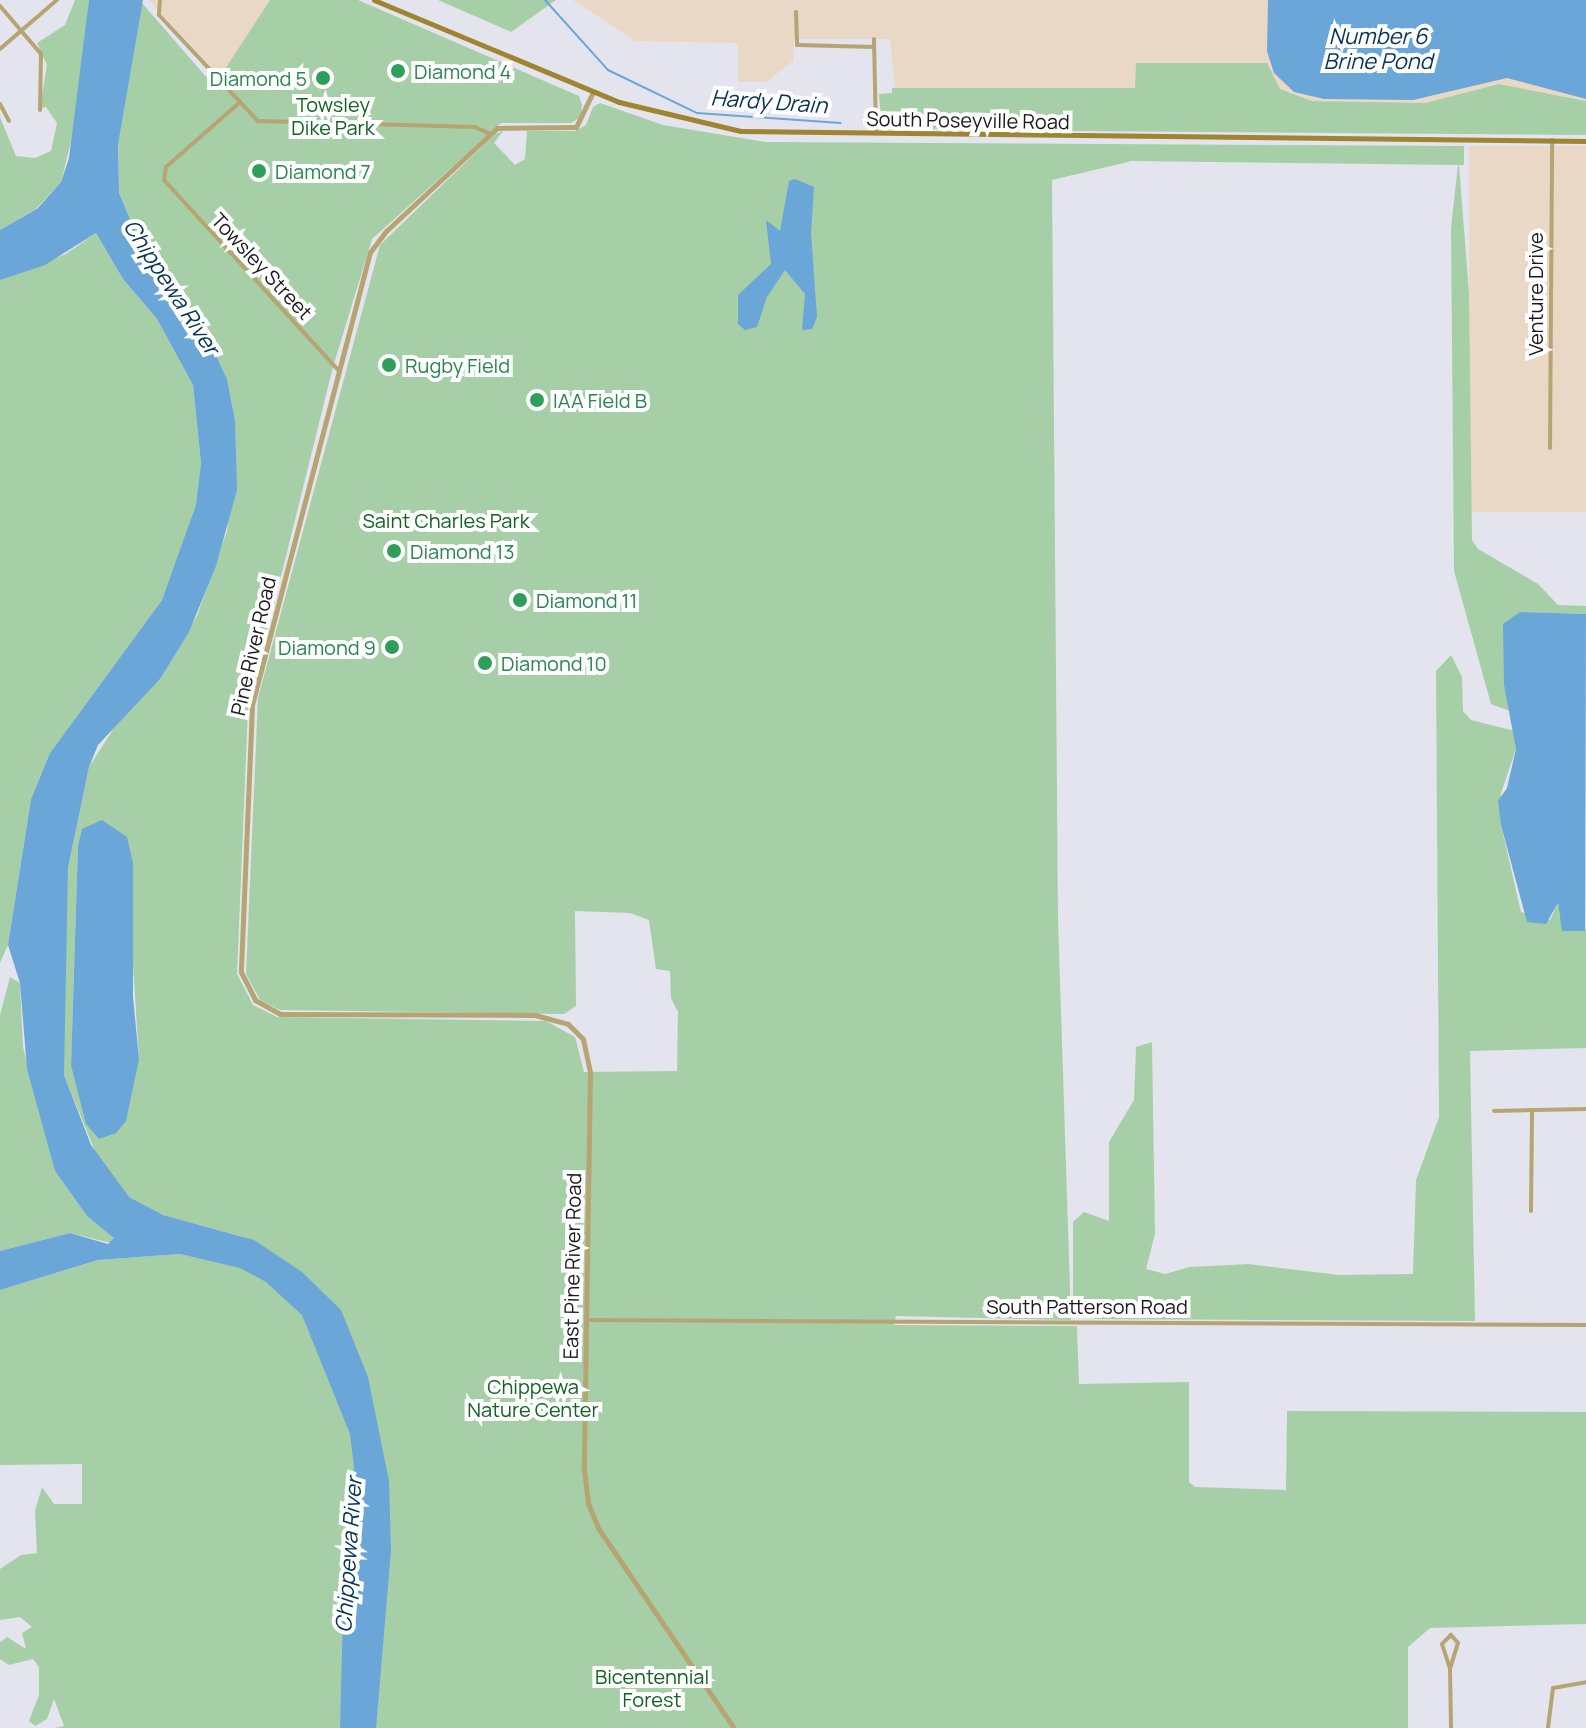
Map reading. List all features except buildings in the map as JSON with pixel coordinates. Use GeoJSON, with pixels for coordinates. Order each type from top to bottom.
{"type":"FeatureCollection","features":[{"type":"Feature","properties":{"kind":"main road","name":"South Poseyville Road"},"geometry":{"type":"LineString","coordinates":[[374,0],[593,92],[648,112],[719,128],[876,135],[1586,141]]}},
{"type":"Feature","properties":{"kind":"street"},"geometry":{"type":"LineString","coordinates":[[0,49],[57,0]]}},
{"type":"Feature","properties":{"kind":"street"},"geometry":{"type":"LineString","coordinates":[[160,0],[159,15],[239,103],[263,123],[468,126],[490,134],[507,127],[576,127],[593,92]]}},
{"type":"Feature","properties":{"kind":"street"},"geometry":{"type":"LineString","coordinates":[[0,6],[23,29],[41,54],[40,110]]}},
{"type":"Feature","properties":{"kind":"street"},"geometry":{"type":"LineString","coordinates":[[796,12],[797,45],[874,47]]}},
{"type":"Feature","properties":{"kind":"street"},"geometry":{"type":"LineString","coordinates":[[874,39],[876,135]]}},
{"type":"Feature","properties":{"kind":"street","name":"Towsley Street"},"geometry":{"type":"LineString","coordinates":[[239,103],[166,167],[164,180],[339,371]]}},
{"type":"Feature","properties":{"kind":"street"},"geometry":{"type":"LineString","coordinates":[[0,104],[9,121]]}},
{"type":"Feature","properties":{"kind":"street","name":"Pine River Road"},"geometry":{"type":"LineString","coordinates":[[490,134],[374,244],[252,706],[240,958],[244,983],[261,1006],[280,1014],[535,1015],[568,1024],[587,1048]]}},
{"type":"Feature","properties":{"kind":"street","name":"Venture Drive"},"geometry":{"type":"LineString","coordinates":[[1550,448],[1552,140]]}},
{"type":"Feature","properties":{"kind":"street","name":"East Pine River Road"},"geometry":{"type":"LineString","coordinates":[[587,1048],[584,1470],[592,1516],[734,1728]]}},
{"type":"Feature","properties":{"kind":"street"},"geometry":{"type":"LineString","coordinates":[[1494,1111],[1586,1109]]}},
{"type":"Feature","properties":{"kind":"street"},"geometry":{"type":"LineString","coordinates":[[1531,1211],[1532,1110]]}},
{"type":"Feature","properties":{"kind":"street","name":"South Patterson Road"},"geometry":{"type":"LineString","coordinates":[[587,1320],[1586,1325]]}},
{"type":"Feature","properties":{"kind":"street"},"geometry":{"type":"LineString","coordinates":[[1450,1669],[1458,1643],[1451,1635],[1442,1644],[1450,1669],[1451,1728]]}},
{"type":"Feature","properties":{"kind":"street"},"geometry":{"type":"LineString","coordinates":[[1548,1728],[1553,1688],[1586,1682]]}},
{"type":"Feature","properties":{"kind":"shaded area"},"geometry":{"type":"Polygon","coordinates":[[[149,0],[270,0],[220,77],[149,0]]]}},
{"type":"Feature","properties":{"kind":"shaded area"},"geometry":{"type":"Polygon","coordinates":[[[573,0],[1586,0],[1586,101],[1499,84],[1425,103],[1312,101],[1279,89],[1266,63],[1136,63],[1135,88],[895,88],[890,39],[794,39],[793,61],[766,82],[738,82],[738,43],[635,41],[573,0]]]}},
{"type":"Feature","properties":{"kind":"shaded area"},"geometry":{"type":"Polygon","coordinates":[[[1469,146],[1586,146],[1586,512],[1469,512],[1469,146]]]}},
{"type":"Feature","properties":{"kind":"green space"},"geometry":{"type":"Polygon","coordinates":[[[75,0],[89,0],[76,121],[61,182],[37,208],[0,230],[0,117],[16,156],[35,158],[51,151],[57,123],[46,107],[40,108],[47,65],[37,43],[65,25],[75,0]]]}},
{"type":"Feature","properties":{"kind":"green space"},"geometry":{"type":"Polygon","coordinates":[[[270,0],[358,0],[579,96],[581,117],[571,123],[501,123],[372,239],[333,367],[248,709],[237,974],[253,1005],[277,1017],[546,1021],[575,1037],[584,1072],[677,1071],[678,1012],[671,998],[670,971],[656,969],[649,920],[630,913],[575,911],[576,1006],[564,1014],[280,1010],[260,1000],[246,974],[258,698],[380,245],[495,134],[503,131],[494,143],[515,165],[525,159],[527,131],[575,131],[586,125],[593,107],[600,103],[663,125],[765,142],[1464,146],[1464,165],[1459,165],[1469,293],[1472,540],[1478,549],[1538,584],[1558,605],[1586,606],[1586,614],[1520,612],[1504,685],[1510,711],[1491,704],[1454,571],[1451,228],[1458,165],[1132,161],[1052,180],[1058,919],[1071,1320],[896,1316],[894,1325],[1077,1326],[1079,1384],[1189,1382],[1189,1482],[1195,1487],[1286,1490],[1287,1411],[1586,1412],[1586,1624],[1430,1628],[1408,1647],[1408,1728],[54,1728],[64,1726],[54,1699],[47,1719],[35,1726],[29,1721],[39,1695],[39,1667],[33,1659],[9,1665],[0,1659],[0,1642],[7,1637],[26,1649],[22,1633],[32,1627],[20,1617],[0,1620],[0,1569],[21,1555],[37,1553],[35,1511],[42,1487],[54,1504],[82,1504],[82,1464],[0,1465],[0,1290],[98,1260],[180,1254],[227,1264],[244,1237],[162,1215],[129,1197],[101,1166],[64,1075],[63,987],[68,868],[89,767],[121,717],[160,679],[197,616],[227,531],[235,420],[227,379],[207,336],[138,238],[119,193],[118,145],[142,3],[214,86],[270,0]],[[78,846],[71,1065],[139,1059],[132,949],[78,846]]]}},
{"type":"Feature","properties":{"kind":"green space"},"geometry":{"type":"Polygon","coordinates":[[[438,0],[556,0],[511,32],[438,0]]]}},
{"type":"Feature","properties":{"kind":"green space"},"geometry":{"type":"Polygon","coordinates":[[[1136,63],[1267,63],[1280,89],[1312,101],[1425,103],[1499,84],[1586,101],[1586,135],[959,130],[889,127],[881,117],[879,94],[892,93],[892,88],[1135,88],[1136,63]]]}},
{"type":"Feature","properties":{"kind":"green space"},"geometry":{"type":"Polygon","coordinates":[[[96,233],[123,279],[157,319],[193,385],[201,463],[197,505],[162,600],[50,753],[31,799],[8,945],[0,963],[0,280],[66,254],[96,233]]]}},
{"type":"Feature","properties":{"kind":"green space"},"geometry":{"type":"Polygon","coordinates":[[[1451,655],[1462,677],[1463,711],[1471,720],[1515,731],[1516,749],[1501,793],[1501,825],[1521,912],[1550,920],[1558,903],[1560,918],[1586,930],[1586,1048],[1470,1051],[1475,1321],[1096,1319],[1082,1314],[1073,1303],[1073,1222],[1084,1212],[1109,1221],[1109,1142],[1134,1100],[1136,1047],[1152,1042],[1155,1234],[1146,1269],[1165,1274],[1190,1267],[1248,1264],[1339,1275],[1413,1274],[1416,1180],[1439,1117],[1436,671],[1451,655]]]}},
{"type":"Feature","properties":{"kind":"green space"},"geometry":{"type":"Polygon","coordinates":[[[10,977],[20,983],[23,1047],[55,1171],[87,1216],[114,1237],[111,1243],[70,1233],[0,1251],[0,1015],[10,977]]]}},
{"type":"Feature","properties":{"kind":"water","name":"Chippewa River"},"geometry":{"type":"Polygon","coordinates":[[[89,0],[143,0],[118,145],[119,193],[138,238],[207,336],[227,379],[235,420],[237,490],[216,566],[189,632],[160,679],[98,745],[89,767],[68,868],[64,1075],[91,1145],[129,1197],[163,1215],[254,1240],[302,1272],[341,1310],[368,1377],[389,1481],[391,1550],[376,1728],[340,1728],[344,1576],[356,1483],[350,1434],[302,1315],[266,1282],[240,1268],[180,1254],[98,1260],[0,1290],[0,1251],[70,1233],[108,1244],[114,1238],[87,1216],[55,1171],[27,1069],[20,983],[8,945],[31,799],[50,753],[162,600],[196,505],[201,463],[193,385],[157,319],[123,279],[96,233],[45,265],[0,280],[0,230],[38,208],[61,182],[69,158],[89,0]]]}},
{"type":"Feature","properties":{"kind":"water","name":"Number 6 Brine Pond"},"geometry":{"type":"Polygon","coordinates":[[[1268,0],[1586,0],[1586,99],[1507,78],[1413,100],[1324,99],[1294,92],[1274,73],[1267,51],[1268,0]]]}},
{"type":"Feature","properties":{"kind":"water"},"geometry":{"type":"Polygon","coordinates":[[[795,179],[814,187],[811,233],[817,317],[812,329],[802,330],[805,294],[785,270],[767,297],[757,327],[745,330],[738,324],[738,295],[771,264],[766,220],[780,231],[789,181],[795,179]]]}},
{"type":"Feature","properties":{"kind":"water"},"geometry":{"type":"Polygon","coordinates":[[[1520,612],[1586,614],[1585,931],[1562,931],[1558,903],[1546,924],[1527,922],[1501,825],[1498,801],[1507,788],[1516,749],[1504,685],[1503,624],[1520,612]]]}},
{"type":"Feature","properties":{"kind":"water"},"geometry":{"type":"Polygon","coordinates":[[[102,820],[127,837],[133,863],[133,997],[139,1059],[126,1121],[116,1133],[99,1139],[86,1124],[71,1065],[78,846],[82,829],[102,820]]]}},
{"type":"Feature","properties":{"kind":"waterway","name":"Hardy Drain"},"geometry":{"type":"LineString","coordinates":[[545,0],[608,70],[697,113],[841,123]]}},
{"type":"Feature","properties":{"kind":"place","name":"Diamond 4"},"geometry":{"type":"Point","coordinates":[398,71]}},
{"type":"Feature","properties":{"kind":"place","name":"Diamond 5"},"geometry":{"type":"Point","coordinates":[323,78]}},
{"type":"Feature","properties":{"kind":"place","name":"Diamond 7"},"geometry":{"type":"Point","coordinates":[259,171]}},
{"type":"Feature","properties":{"kind":"place","name":"Rugby Field"},"geometry":{"type":"Point","coordinates":[389,365]}},
{"type":"Feature","properties":{"kind":"place","name":"IAA Field B"},"geometry":{"type":"Point","coordinates":[537,400]}},
{"type":"Feature","properties":{"kind":"place","name":"Diamond 13"},"geometry":{"type":"Point","coordinates":[394,551]}},
{"type":"Feature","properties":{"kind":"place","name":"Diamond 11"},"geometry":{"type":"Point","coordinates":[520,600]}},
{"type":"Feature","properties":{"kind":"place","name":"Diamond 9"},"geometry":{"type":"Point","coordinates":[392,647]}},
{"type":"Feature","properties":{"kind":"place","name":"Diamond 10"},"geometry":{"type":"Point","coordinates":[485,663]}},
{"type":"Feature","properties":{"kind":"park label","name":"Towsley Dike Park"},"geometry":{"type":"Point","coordinates":[333,116]}},
{"type":"Feature","properties":{"kind":"park label","name":"Saint Charles Park"},"geometry":{"type":"Point","coordinates":[446,520]}},
{"type":"Feature","properties":{"kind":"park label","name":"Chippewa Nature Center"},"geometry":{"type":"Point","coordinates":[533,1398]}},
{"type":"Feature","properties":{"kind":"park label","name":"Bicentennial Forest"},"geometry":{"type":"Point","coordinates":[652,1688]}}]}
